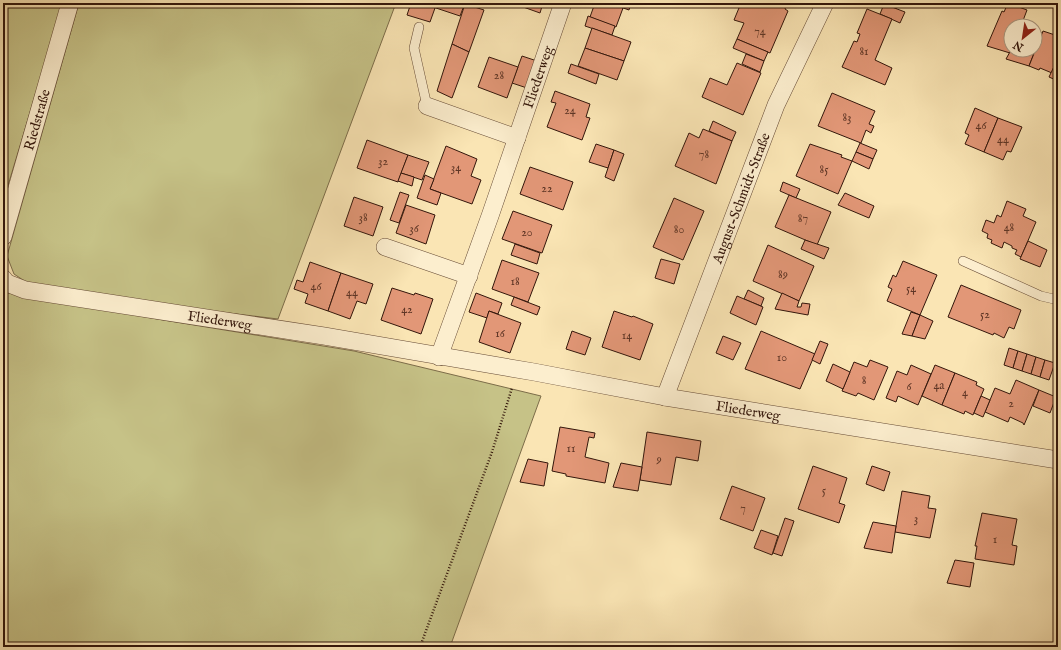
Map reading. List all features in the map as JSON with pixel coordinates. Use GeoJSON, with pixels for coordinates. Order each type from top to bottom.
{"type":"FeatureCollection","features":[{"type":"Feature","properties":{"kind":"street","name":"Riedstraße"},"geometry":{"type":"LineString","coordinates":[[3,237],[70,3]]}},
{"type":"Feature","properties":{"kind":"street","name":"August-Schmidt-Straße"},"geometry":{"type":"LineString","coordinates":[[666,398],[776,105],[825,3]]}},
{"type":"Feature","properties":{"kind":"street","name":"Fliederweg"},"geometry":{"type":"LineString","coordinates":[[439,357],[469,276],[561,9]]}},
{"type":"Feature","properties":{"kind":"street"},"geometry":{"type":"LineString","coordinates":[[427,106],[517,138]]}},
{"type":"Feature","properties":{"kind":"street"},"geometry":{"type":"LineString","coordinates":[[385,247],[469,276]]}},
{"type":"Feature","properties":{"kind":"street","name":"Fliederweg"},"geometry":{"type":"LineString","coordinates":[[3,278],[7,283],[25,290],[324,336],[666,398],[1058,460]]}},
{"type":"Feature","properties":{"kind":"lane"},"geometry":{"type":"LineString","coordinates":[[419,27],[414,48],[427,106]]}},
{"type":"Feature","properties":{"kind":"lane"},"geometry":{"type":"LineString","coordinates":[[963,261],[1041,296],[1058,300]]}},
{"type":"Feature","properties":{"kind":"path"},"geometry":{"type":"LineString","coordinates":[[420,647],[506,412],[516,370]]}},
{"type":"Feature","properties":{"kind":"shaded area"},"geometry":{"type":"Polygon","coordinates":[[[3,3],[63,3],[3,202],[3,3]]]}},
{"type":"Feature","properties":{"kind":"shaded area"},"geometry":{"type":"Polygon","coordinates":[[[79,3],[396,3],[278,319],[171,306],[29,284],[14,274],[7,256],[79,3]]]}},
{"type":"Feature","properties":{"kind":"shaded area"},"geometry":{"type":"Polygon","coordinates":[[[3,292],[354,351],[541,396],[450,647],[3,647],[3,292]]]}},
{"type":"Feature","properties":{"kind":"building"},"geometry":{"type":"Polygon","coordinates":[[[411,3],[421,3],[435,8],[430,22],[407,15],[411,3]]]}},
{"type":"Feature","properties":{"kind":"building"},"geometry":{"type":"Polygon","coordinates":[[[421,3],[465,3],[460,16],[421,3]]]}},
{"type":"Feature","properties":{"kind":"building"},"geometry":{"type":"Polygon","coordinates":[[[512,3],[543,3],[540,13],[512,3]]]}},
{"type":"Feature","properties":{"kind":"building"},"geometry":{"type":"Polygon","coordinates":[[[595,3],[609,3],[623,8],[616,27],[590,17],[595,3]]]}},
{"type":"Feature","properties":{"kind":"building"},"geometry":{"type":"Polygon","coordinates":[[[609,3],[631,3],[629,10],[609,3]]]}},
{"type":"Feature","properties":{"kind":"building"},"geometry":{"type":"Polygon","coordinates":[[[741,3],[746,3],[751,7],[752,3],[787,3],[785,9],[788,11],[770,53],[737,39],[744,23],[734,20],[741,3]]]}},
{"type":"Feature","properties":{"kind":"building"},"geometry":{"type":"Polygon","coordinates":[[[883,3],[899,3],[896,9],[883,3]]]}},
{"type":"Feature","properties":{"kind":"building"},"geometry":{"type":"Polygon","coordinates":[[[1008,3],[1027,10],[1024,18],[1003,18],[1003,51],[987,46],[1002,11],[1004,12],[1008,3]]]}},
{"type":"Feature","properties":{"kind":"building"},"geometry":{"type":"Polygon","coordinates":[[[465,4],[484,10],[469,52],[452,44],[465,4]]]}},
{"type":"Feature","properties":{"kind":"building"},"geometry":{"type":"Polygon","coordinates":[[[884,4],[905,12],[900,23],[880,14],[884,4]]]}},
{"type":"Feature","properties":{"kind":"building"},"geometry":{"type":"Polygon","coordinates":[[[867,9],[892,19],[875,60],[892,68],[885,85],[842,67],[854,41],[857,42],[860,34],[857,33],[867,9]]]}},
{"type":"Feature","properties":{"kind":"building"},"geometry":{"type":"Polygon","coordinates":[[[588,16],[615,26],[612,35],[585,26],[588,16]]]}},
{"type":"Feature","properties":{"kind":"building"},"geometry":{"type":"Polygon","coordinates":[[[592,28],[631,42],[624,61],[585,48],[592,28]]]}},
{"type":"Feature","properties":{"kind":"building"},"geometry":{"type":"Polygon","coordinates":[[[1043,31],[1058,36],[1058,58],[1052,73],[1040,68],[1039,70],[1029,66],[1032,58],[1043,58],[1043,31]]]}},
{"type":"Feature","properties":{"kind":"building"},"geometry":{"type":"Polygon","coordinates":[[[737,39],[768,52],[764,61],[733,48],[737,39]]]}},
{"type":"Feature","properties":{"kind":"building"},"geometry":{"type":"Polygon","coordinates":[[[452,44],[469,52],[452,98],[437,91],[452,44]]]}},
{"type":"Feature","properties":{"kind":"building"},"geometry":{"type":"Polygon","coordinates":[[[585,48],[624,61],[617,80],[578,66],[585,48]]]}},
{"type":"Feature","properties":{"kind":"building"},"geometry":{"type":"Polygon","coordinates":[[[746,54],[764,61],[760,72],[742,64],[746,54]]]}},
{"type":"Feature","properties":{"kind":"building"},"geometry":{"type":"Polygon","coordinates":[[[522,56],[540,62],[530,89],[512,83],[522,56]]]}},
{"type":"Feature","properties":{"kind":"building"},"geometry":{"type":"Polygon","coordinates":[[[489,57],[518,67],[507,98],[478,87],[489,57]]]}},
{"type":"Feature","properties":{"kind":"building"},"geometry":{"type":"Polygon","coordinates":[[[1007,58],[1032,58],[1029,66],[1007,58]]]}},
{"type":"Feature","properties":{"kind":"building"},"geometry":{"type":"Polygon","coordinates":[[[1058,58],[1058,81],[1049,77],[1058,58]]]}},
{"type":"Feature","properties":{"kind":"building"},"geometry":{"type":"Polygon","coordinates":[[[737,63],[761,73],[743,115],[702,97],[710,78],[727,85],[737,63]]]}},
{"type":"Feature","properties":{"kind":"building"},"geometry":{"type":"Polygon","coordinates":[[[571,64],[599,74],[596,84],[568,73],[571,64]]]}},
{"type":"Feature","properties":{"kind":"building"},"geometry":{"type":"Polygon","coordinates":[[[555,91],[590,104],[586,117],[590,118],[582,140],[547,127],[556,103],[551,102],[555,91]]]}},
{"type":"Feature","properties":{"kind":"building"},"geometry":{"type":"Polygon","coordinates":[[[832,93],[875,111],[869,124],[874,126],[871,133],[866,130],[861,143],[818,126],[832,93]]]}},
{"type":"Feature","properties":{"kind":"building"},"geometry":{"type":"Polygon","coordinates":[[[975,108],[998,118],[984,152],[965,144],[969,135],[965,133],[975,108]]]}},
{"type":"Feature","properties":{"kind":"building"},"geometry":{"type":"Polygon","coordinates":[[[998,118],[1022,127],[1011,152],[1007,151],[1003,160],[984,152],[998,118]]]}},
{"type":"Feature","properties":{"kind":"building"},"geometry":{"type":"Polygon","coordinates":[[[713,121],[736,132],[732,141],[709,131],[713,121]]]}},
{"type":"Feature","properties":{"kind":"building"},"geometry":{"type":"Polygon","coordinates":[[[703,129],[732,141],[716,184],[675,166],[689,133],[699,138],[703,129]]]}},
{"type":"Feature","properties":{"kind":"building"},"geometry":{"type":"Polygon","coordinates":[[[367,140],[408,155],[398,182],[357,168],[367,140]]]}},
{"type":"Feature","properties":{"kind":"building"},"geometry":{"type":"Polygon","coordinates":[[[860,143],[877,150],[873,159],[856,152],[860,143]]]}},
{"type":"Feature","properties":{"kind":"building"},"geometry":{"type":"Polygon","coordinates":[[[596,144],[614,150],[608,168],[589,162],[596,144]]]}},
{"type":"Feature","properties":{"kind":"building"},"geometry":{"type":"Polygon","coordinates":[[[810,144],[842,155],[841,157],[852,161],[838,194],[796,176],[810,144]]]}},
{"type":"Feature","properties":{"kind":"building"},"geometry":{"type":"Polygon","coordinates":[[[446,146],[477,159],[471,176],[481,180],[472,204],[430,189],[446,146]]]}},
{"type":"Feature","properties":{"kind":"building"},"geometry":{"type":"Polygon","coordinates":[[[614,150],[624,154],[614,181],[605,177],[614,150]]]}},
{"type":"Feature","properties":{"kind":"building"},"geometry":{"type":"Polygon","coordinates":[[[856,152],[873,159],[869,169],[852,161],[856,152]]]}},
{"type":"Feature","properties":{"kind":"building"},"geometry":{"type":"Polygon","coordinates":[[[408,155],[429,162],[422,180],[401,173],[408,155]]]}},
{"type":"Feature","properties":{"kind":"building"},"geometry":{"type":"Polygon","coordinates":[[[530,167],[573,182],[563,210],[520,194],[530,167]]]}},
{"type":"Feature","properties":{"kind":"building"},"geometry":{"type":"Polygon","coordinates":[[[401,173],[414,177],[412,186],[398,181],[401,173]]]}},
{"type":"Feature","properties":{"kind":"building"},"geometry":{"type":"Polygon","coordinates":[[[425,175],[434,179],[430,189],[441,193],[437,205],[417,198],[425,175]]]}},
{"type":"Feature","properties":{"kind":"building"},"geometry":{"type":"Polygon","coordinates":[[[783,182],[800,189],[796,198],[780,191],[783,182]]]}},
{"type":"Feature","properties":{"kind":"building"},"geometry":{"type":"Polygon","coordinates":[[[400,192],[409,195],[399,223],[390,220],[400,192]]]}},
{"type":"Feature","properties":{"kind":"building"},"geometry":{"type":"Polygon","coordinates":[[[845,193],[874,206],[869,218],[838,205],[845,193]]]}},
{"type":"Feature","properties":{"kind":"building"},"geometry":{"type":"Polygon","coordinates":[[[789,195],[831,212],[817,245],[775,227],[789,195]]]}},
{"type":"Feature","properties":{"kind":"building"},"geometry":{"type":"Polygon","coordinates":[[[354,197],[383,207],[373,236],[344,226],[354,197]]]}},
{"type":"Feature","properties":{"kind":"building"},"geometry":{"type":"Polygon","coordinates":[[[674,198],[704,211],[683,260],[653,247],[674,198]]]}},
{"type":"Feature","properties":{"kind":"building"},"geometry":{"type":"Polygon","coordinates":[[[1007,201],[1026,209],[1023,216],[1036,222],[1021,257],[1015,254],[1017,250],[1004,242],[1002,248],[991,243],[992,240],[987,238],[988,234],[982,231],[986,220],[994,223],[997,215],[1001,217],[1007,201]]]}},
{"type":"Feature","properties":{"kind":"building"},"geometry":{"type":"Polygon","coordinates":[[[406,205],[435,215],[426,244],[396,233],[406,205]]]}},
{"type":"Feature","properties":{"kind":"building"},"geometry":{"type":"Polygon","coordinates":[[[513,211],[552,225],[542,253],[502,239],[513,211]]]}},
{"type":"Feature","properties":{"kind":"building"},"geometry":{"type":"Polygon","coordinates":[[[805,240],[829,248],[824,259],[801,249],[805,240]]]}},
{"type":"Feature","properties":{"kind":"building"},"geometry":{"type":"Polygon","coordinates":[[[1028,241],[1047,250],[1040,267],[1020,259],[1028,241]]]}},
{"type":"Feature","properties":{"kind":"building"},"geometry":{"type":"Polygon","coordinates":[[[515,244],[540,253],[537,264],[511,255],[515,244]]]}},
{"type":"Feature","properties":{"kind":"building"},"geometry":{"type":"Polygon","coordinates":[[[768,245],[814,266],[799,301],[753,281],[768,245]]]}},
{"type":"Feature","properties":{"kind":"building"},"geometry":{"type":"Polygon","coordinates":[[[661,259],[680,264],[674,284],[655,278],[661,259]]]}},
{"type":"Feature","properties":{"kind":"building"},"geometry":{"type":"Polygon","coordinates":[[[502,260],[539,273],[528,302],[492,289],[502,260]]]}},
{"type":"Feature","properties":{"kind":"building"},"geometry":{"type":"Polygon","coordinates":[[[903,261],[937,275],[920,315],[887,301],[892,289],[888,287],[893,275],[896,277],[903,261]]]}},
{"type":"Feature","properties":{"kind":"building"},"geometry":{"type":"Polygon","coordinates":[[[310,262],[341,273],[328,311],[305,303],[308,294],[294,289],[297,280],[303,282],[310,262]]]}},
{"type":"Feature","properties":{"kind":"building"},"geometry":{"type":"Polygon","coordinates":[[[341,273],[373,284],[366,304],[357,301],[350,319],[328,311],[341,273]]]}},
{"type":"Feature","properties":{"kind":"building"},"geometry":{"type":"Polygon","coordinates":[[[961,285],[1021,310],[1014,329],[1009,327],[1004,338],[948,317],[961,285]]]}},
{"type":"Feature","properties":{"kind":"building"},"geometry":{"type":"Polygon","coordinates":[[[392,288],[433,299],[421,334],[381,320],[392,288]]]}},
{"type":"Feature","properties":{"kind":"building"},"geometry":{"type":"Polygon","coordinates":[[[748,290],[764,298],[761,306],[744,299],[748,290]]]}},
{"type":"Feature","properties":{"kind":"building"},"geometry":{"type":"Polygon","coordinates":[[[476,293],[502,303],[498,314],[489,311],[487,318],[469,312],[476,293]]]}},
{"type":"Feature","properties":{"kind":"building"},"geometry":{"type":"Polygon","coordinates":[[[782,293],[799,301],[797,307],[801,307],[802,303],[810,304],[808,315],[775,309],[782,293]]]}},
{"type":"Feature","properties":{"kind":"building"},"geometry":{"type":"Polygon","coordinates":[[[737,296],[763,307],[756,325],[730,313],[737,296]]]}},
{"type":"Feature","properties":{"kind":"building"},"geometry":{"type":"Polygon","coordinates":[[[514,297],[540,307],[537,315],[511,305],[514,297]]]}},
{"type":"Feature","properties":{"kind":"building"},"geometry":{"type":"Polygon","coordinates":[[[489,311],[521,323],[510,353],[479,342],[489,311]]]}},
{"type":"Feature","properties":{"kind":"building"},"geometry":{"type":"Polygon","coordinates":[[[614,311],[632,317],[633,316],[653,324],[640,360],[602,347],[614,311]]]}},
{"type":"Feature","properties":{"kind":"building"},"geometry":{"type":"Polygon","coordinates":[[[911,312],[920,315],[912,336],[902,334],[911,312]]]}},
{"type":"Feature","properties":{"kind":"building"},"geometry":{"type":"Polygon","coordinates":[[[920,315],[933,321],[925,339],[912,336],[920,315]]]}},
{"type":"Feature","properties":{"kind":"building"},"geometry":{"type":"Polygon","coordinates":[[[572,331],[591,338],[585,355],[566,349],[572,331]]]}},
{"type":"Feature","properties":{"kind":"building"},"geometry":{"type":"Polygon","coordinates":[[[761,331],[815,354],[800,389],[745,369],[761,331]]]}},
{"type":"Feature","properties":{"kind":"building"},"geometry":{"type":"Polygon","coordinates":[[[723,336],[741,343],[733,360],[716,353],[723,336]]]}},
{"type":"Feature","properties":{"kind":"building"},"geometry":{"type":"Polygon","coordinates":[[[820,341],[828,344],[820,364],[812,360],[820,341]]]}},
{"type":"Feature","properties":{"kind":"building"},"geometry":{"type":"Polygon","coordinates":[[[1009,348],[1018,351],[1013,368],[1004,365],[1009,348]]]}},
{"type":"Feature","properties":{"kind":"building"},"geometry":{"type":"Polygon","coordinates":[[[1018,351],[1027,354],[1022,371],[1013,368],[1018,351]]]}},
{"type":"Feature","properties":{"kind":"building"},"geometry":{"type":"Polygon","coordinates":[[[1027,354],[1036,357],[1031,374],[1022,371],[1027,354]]]}},
{"type":"Feature","properties":{"kind":"building"},"geometry":{"type":"Polygon","coordinates":[[[1036,357],[1045,360],[1040,377],[1031,374],[1036,357]]]}},
{"type":"Feature","properties":{"kind":"building"},"geometry":{"type":"Polygon","coordinates":[[[870,360],[888,367],[874,400],[858,393],[856,396],[842,391],[854,362],[867,367],[870,360]]]}},
{"type":"Feature","properties":{"kind":"building"},"geometry":{"type":"Polygon","coordinates":[[[1045,360],[1055,363],[1049,380],[1040,377],[1045,360]]]}},
{"type":"Feature","properties":{"kind":"building"},"geometry":{"type":"Polygon","coordinates":[[[833,364],[850,372],[843,389],[826,381],[833,364]]]}},
{"type":"Feature","properties":{"kind":"building"},"geometry":{"type":"Polygon","coordinates":[[[911,365],[931,374],[918,405],[898,396],[896,402],[886,398],[897,371],[907,375],[911,365]]]}},
{"type":"Feature","properties":{"kind":"building"},"geometry":{"type":"Polygon","coordinates":[[[935,365],[955,373],[942,405],[922,396],[935,365]]]}},
{"type":"Feature","properties":{"kind":"building"},"geometry":{"type":"Polygon","coordinates":[[[955,373],[977,382],[976,385],[984,389],[973,415],[965,411],[964,414],[942,405],[955,373]]]}},
{"type":"Feature","properties":{"kind":"building"},"geometry":{"type":"Polygon","coordinates":[[[1016,380],[1039,390],[1024,425],[1023,423],[1010,417],[1008,422],[985,412],[995,388],[1010,394],[1016,380]]]}},
{"type":"Feature","properties":{"kind":"building"},"geometry":{"type":"Polygon","coordinates":[[[1039,390],[1056,397],[1050,413],[1033,406],[1039,390]]]}},
{"type":"Feature","properties":{"kind":"building"},"geometry":{"type":"Polygon","coordinates":[[[981,396],[990,400],[983,417],[974,413],[981,396]]]}},
{"type":"Feature","properties":{"kind":"building"},"geometry":{"type":"Polygon","coordinates":[[[560,427],[595,433],[594,438],[589,437],[585,457],[609,463],[605,483],[566,476],[566,474],[552,471],[560,427]]]}},
{"type":"Feature","properties":{"kind":"building"},"geometry":{"type":"Polygon","coordinates":[[[647,432],[701,441],[698,461],[676,457],[671,485],[640,480],[647,432]]]}},
{"type":"Feature","properties":{"kind":"building"},"geometry":{"type":"Polygon","coordinates":[[[528,459],[548,463],[544,486],[520,482],[528,459]]]}},
{"type":"Feature","properties":{"kind":"building"},"geometry":{"type":"Polygon","coordinates":[[[621,463],[642,467],[638,491],[613,487],[621,463]]]}},
{"type":"Feature","properties":{"kind":"building"},"geometry":{"type":"Polygon","coordinates":[[[813,466],[847,478],[839,503],[845,505],[839,523],[798,509],[813,466]]]}},
{"type":"Feature","properties":{"kind":"building"},"geometry":{"type":"Polygon","coordinates":[[[872,466],[890,472],[884,491],[866,484],[872,466]]]}},
{"type":"Feature","properties":{"kind":"building"},"geometry":{"type":"Polygon","coordinates":[[[732,486],[765,498],[753,531],[720,519],[732,486]]]}},
{"type":"Feature","properties":{"kind":"building"},"geometry":{"type":"Polygon","coordinates":[[[902,491],[930,496],[928,508],[936,509],[930,538],[895,532],[902,491]]]}},
{"type":"Feature","properties":{"kind":"building"},"geometry":{"type":"Polygon","coordinates":[[[982,513],[1017,519],[1012,545],[1017,546],[1014,565],[975,559],[977,546],[975,546],[982,513]]]}},
{"type":"Feature","properties":{"kind":"building"},"geometry":{"type":"Polygon","coordinates":[[[785,518],[794,521],[782,556],[773,553],[785,518]]]}},
{"type":"Feature","properties":{"kind":"building"},"geometry":{"type":"Polygon","coordinates":[[[873,522],[896,526],[892,553],[864,548],[873,522]]]}},
{"type":"Feature","properties":{"kind":"building"},"geometry":{"type":"Polygon","coordinates":[[[761,530],[778,536],[772,555],[754,548],[761,530]]]}},
{"type":"Feature","properties":{"kind":"building"},"geometry":{"type":"Polygon","coordinates":[[[955,560],[974,563],[970,587],[947,583],[955,560]]]}}]}
